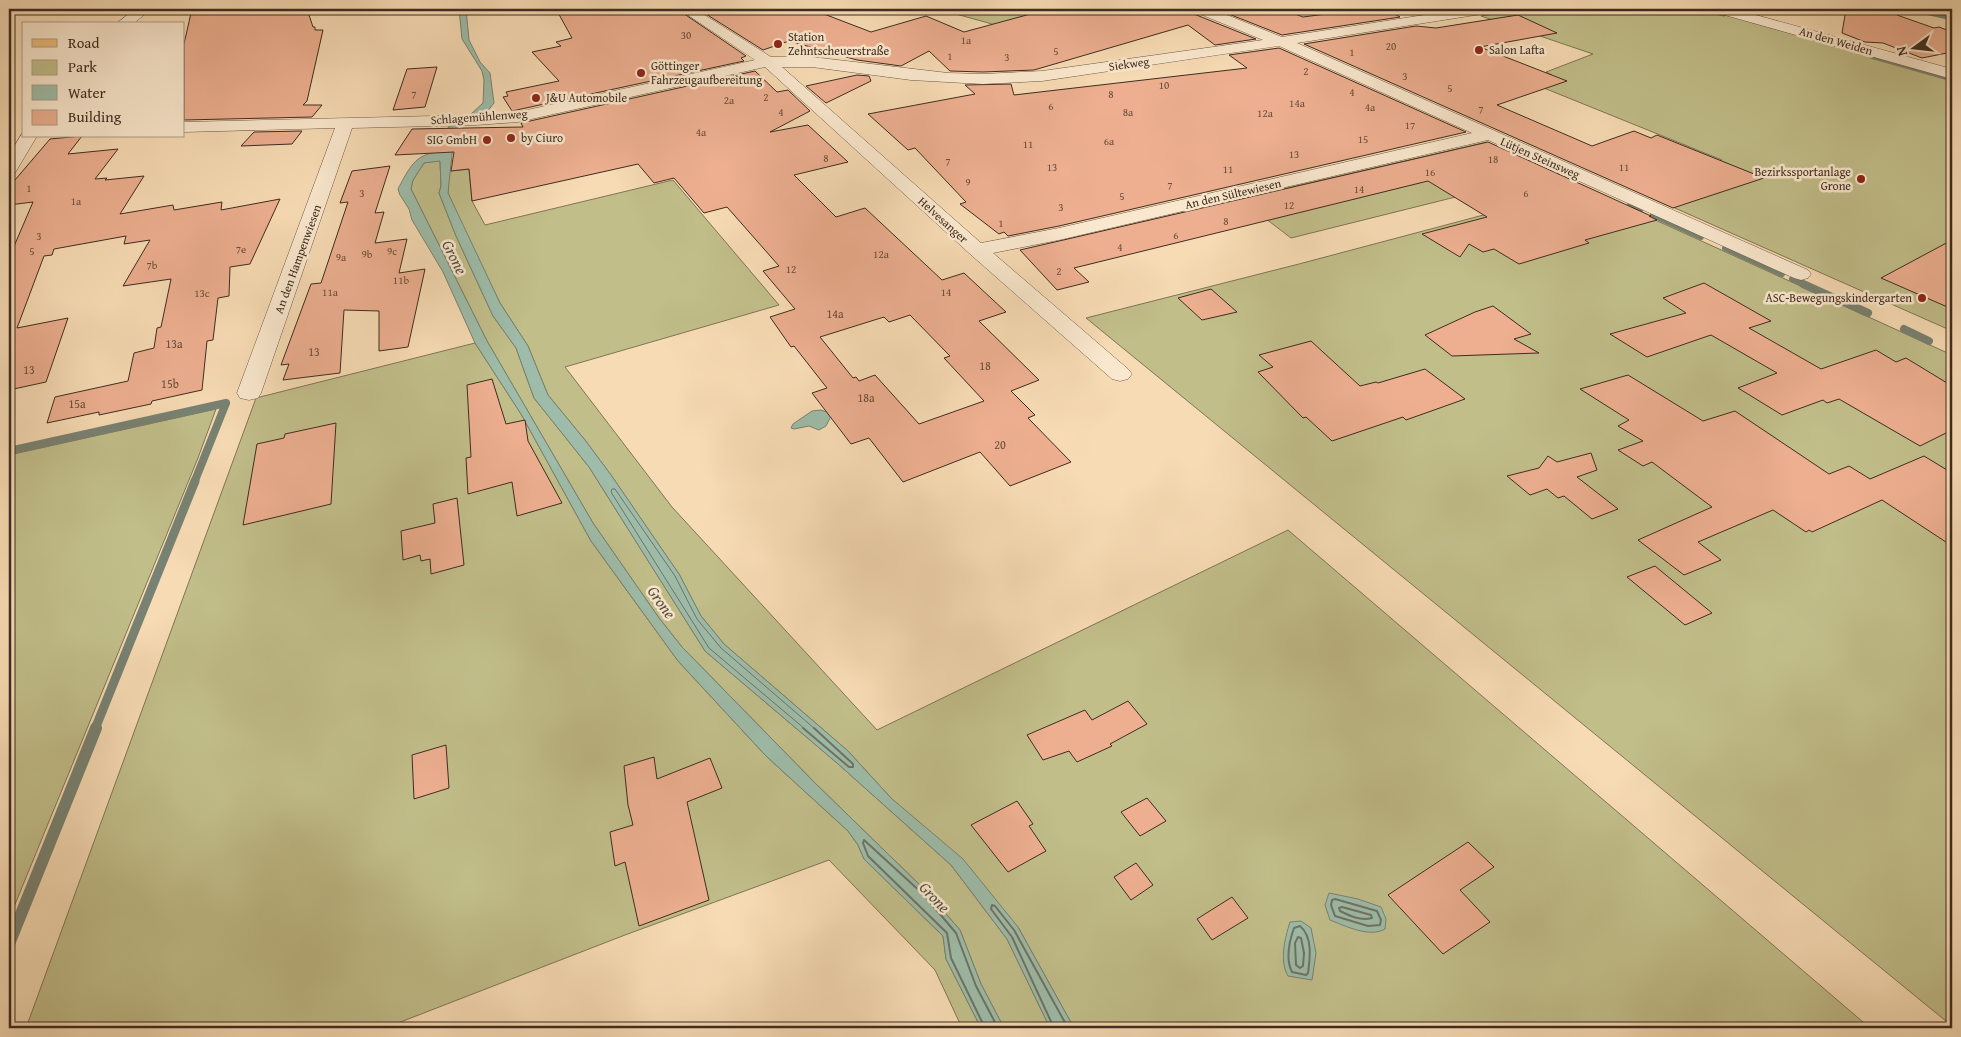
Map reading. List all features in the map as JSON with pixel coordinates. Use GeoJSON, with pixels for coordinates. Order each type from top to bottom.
{"type":"FeatureCollection","features":[{"type":"Feature","properties":{"kind":"main road"},"geometry":{"type":"LineString","coordinates":[[1946,9],[1952,10]]}},
{"type":"Feature","properties":{"kind":"street"},"geometry":{"type":"LineString","coordinates":[[126,22],[144,9]]}},
{"type":"Feature","properties":{"kind":"street","name":"Helvesanger"},"geometry":{"type":"LineString","coordinates":[[686,9],[768,62],[977,250],[1120,374]]}},
{"type":"Feature","properties":{"kind":"street","name":"Lütjen Steinsweg"},"geometry":{"type":"LineString","coordinates":[[1200,9],[1280,41],[1801,274]]}},
{"type":"Feature","properties":{"kind":"street","name":"Siekweg"},"geometry":{"type":"LineString","coordinates":[[768,62],[812,62],[911,75],[983,79],[1052,75],[1488,9]]}},
{"type":"Feature","properties":{"kind":"street","name":"An den Weiden"},"geometry":{"type":"LineString","coordinates":[[1719,9],[1952,74]]}},
{"type":"Feature","properties":{"kind":"street","name":"Schlagemühlenweg"},"geometry":{"type":"LineString","coordinates":[[185,127],[344,124],[518,117],[768,62]]}},
{"type":"Feature","properties":{"kind":"street","name":"An den Hampenwiesen"},"geometry":{"type":"LineString","coordinates":[[249,393],[327,177],[344,124]]}},
{"type":"Feature","properties":{"kind":"street","name":"An den Sültewiesen"},"geometry":{"type":"LineString","coordinates":[[977,250],[1059,234],[1488,135]]}},
{"type":"Feature","properties":{"kind":"street"},"geometry":{"type":"LineString","coordinates":[[9,169],[28,138]]}},
{"type":"Feature","properties":{"kind":"green space"},"geometry":{"type":"Polygon","coordinates":[[[938,9],[1134,9],[1035,36],[938,9]]]}},
{"type":"Feature","properties":{"kind":"green space","name":"Bezirkssportanlage Grone"},"geometry":{"type":"Polygon","coordinates":[[[1528,9],[1714,9],[1952,77],[1952,331],[1641,193],[1722,160],[1529,82],[1552,75],[1546,72],[1593,54],[1481,16],[1528,9]]]}},
{"type":"Feature","properties":{"kind":"green space"},"geometry":{"type":"Polygon","coordinates":[[[1487,142],[1528,179],[1291,238],[1240,199],[1487,142]]]}},
{"type":"Feature","properties":{"kind":"green space"},"geometry":{"type":"Polygon","coordinates":[[[440,160],[441,186],[439,193],[456,236],[493,316],[516,348],[534,398],[589,467],[705,651],[837,763],[951,865],[1007,939],[1050,1028],[1004,1028],[981,984],[960,930],[926,891],[815,783],[682,647],[659,618],[593,523],[487,341],[411,189],[413,180],[424,163],[440,160]]]}},
{"type":"Feature","properties":{"kind":"green space"},"geometry":{"type":"Polygon","coordinates":[[[469,169],[472,201],[485,225],[673,180],[779,305],[565,367],[672,507],[877,730],[1288,530],[1870,1028],[1074,1028],[1018,927],[891,798],[848,751],[724,644],[701,616],[679,574],[611,475],[548,395],[528,346],[500,303],[448,193],[449,171],[469,169]]]}},
{"type":"Feature","properties":{"kind":"green space"},"geometry":{"type":"Polygon","coordinates":[[[1585,188],[1952,355],[1952,1026],[1086,318],[1585,188]]]}},
{"type":"Feature","properties":{"kind":"green space"},"geometry":{"type":"Polygon","coordinates":[[[475,343],[521,414],[591,541],[678,661],[766,756],[848,831],[858,845],[864,859],[943,936],[946,959],[981,1028],[962,1028],[935,970],[829,860],[625,935],[385,1028],[26,1028],[256,398],[475,343]]]}},
{"type":"Feature","properties":{"kind":"green space"},"geometry":{"type":"Polygon","coordinates":[[[216,409],[198,458],[9,919],[9,455],[216,409]]]}},
{"type":"Feature","properties":{"kind":"water"},"geometry":{"type":"Polygon","coordinates":[[[459,9],[466,9],[469,40],[480,62],[490,73],[494,103],[486,113],[471,114],[483,103],[484,80],[482,71],[462,39],[459,9]]]}},
{"type":"Feature","properties":{"kind":"water"},"geometry":{"type":"Polygon","coordinates":[[[465,125],[460,128],[452,154],[448,193],[500,303],[528,346],[548,395],[611,475],[679,574],[701,616],[724,644],[848,751],[891,798],[963,859],[1018,927],[1074,1028],[1050,1028],[1007,939],[951,865],[837,763],[705,651],[589,467],[534,398],[516,348],[493,316],[456,236],[439,193],[441,186],[440,161],[424,163],[413,180],[411,189],[487,341],[593,523],[659,618],[682,647],[815,783],[926,891],[960,930],[981,984],[1004,1028],[981,1028],[946,959],[943,936],[864,859],[858,845],[848,831],[766,756],[678,661],[591,541],[521,414],[475,343],[443,272],[412,220],[409,209],[398,189],[411,166],[421,157],[433,153],[453,129],[448,128],[449,126],[465,125]]]}},
{"type":"Feature","properties":{"kind":"water"},"geometry":{"type":"Polygon","coordinates":[[[821,410],[832,414],[826,426],[819,430],[809,426],[791,428],[793,424],[812,411],[821,410]]]}},
{"type":"Feature","properties":{"kind":"water"},"geometry":{"type":"Polygon","coordinates":[[[1329,893],[1358,899],[1381,907],[1386,919],[1385,929],[1365,932],[1330,920],[1325,905],[1329,893]]]}},
{"type":"Feature","properties":{"kind":"water"},"geometry":{"type":"Polygon","coordinates":[[[1301,921],[1311,928],[1316,953],[1312,980],[1288,976],[1285,970],[1283,957],[1290,922],[1301,921]]]}},
{"type":"Feature","properties":{"kind":"building"},"geometry":{"type":"Polygon","coordinates":[[[225,9],[256,9],[255,14],[289,9],[307,9],[315,30],[323,30],[307,101],[303,105],[322,105],[312,117],[185,120],[185,40],[191,13],[225,9]]]}},
{"type":"Feature","properties":{"kind":"building"},"geometry":{"type":"Polygon","coordinates":[[[556,9],[677,9],[746,56],[741,58],[744,61],[512,111],[503,97],[508,96],[506,92],[559,81],[532,52],[561,46],[556,42],[572,38],[556,9]]]}},
{"type":"Feature","properties":{"kind":"building"},"geometry":{"type":"Polygon","coordinates":[[[698,9],[811,9],[871,32],[926,16],[964,32],[1049,9],[1191,9],[1194,14],[1256,39],[1215,45],[1188,25],[1034,70],[950,71],[929,51],[901,66],[857,60],[789,41],[763,50],[698,9]]]}},
{"type":"Feature","properties":{"kind":"building"},"geometry":{"type":"Polygon","coordinates":[[[1216,9],[1282,9],[1303,17],[1364,9],[1385,9],[1400,17],[1282,35],[1216,9]]]}},
{"type":"Feature","properties":{"kind":"building"},"geometry":{"type":"Polygon","coordinates":[[[1846,9],[1896,9],[1897,15],[1952,32],[1952,52],[1922,58],[1883,43],[1865,42],[1842,33],[1846,9]]]}},
{"type":"Feature","properties":{"kind":"building"},"geometry":{"type":"Polygon","coordinates":[[[1518,15],[1557,33],[1480,47],[1567,81],[1497,105],[1592,146],[1634,131],[1651,138],[1657,135],[1764,178],[1673,208],[1304,44],[1416,26],[1436,28],[1518,15]]]}},
{"type":"Feature","properties":{"kind":"building"},"geometry":{"type":"Polygon","coordinates":[[[1279,48],[1466,132],[1059,226],[1008,236],[1004,232],[999,234],[960,204],[966,202],[915,148],[908,150],[868,114],[975,94],[965,85],[1011,84],[1014,95],[1247,68],[1229,55],[1279,48]]]}},
{"type":"Feature","properties":{"kind":"building"},"geometry":{"type":"Polygon","coordinates":[[[437,67],[425,107],[393,110],[407,69],[437,67]]]}},
{"type":"Feature","properties":{"kind":"building"},"geometry":{"type":"Polygon","coordinates":[[[755,71],[777,92],[788,90],[810,111],[770,132],[808,125],[848,162],[794,175],[836,217],[865,208],[942,280],[964,273],[1006,312],[979,321],[1039,380],[1011,391],[1035,415],[1028,418],[1071,462],[1010,486],[980,452],[903,482],[869,438],[851,444],[812,393],[827,388],[794,346],[791,347],[770,317],[795,309],[763,271],[779,266],[727,207],[704,213],[674,178],[654,183],[638,164],[472,201],[469,169],[451,171],[454,152],[395,155],[412,129],[523,127],[521,123],[755,71]],[[910,315],[889,322],[884,317],[820,337],[853,378],[856,377],[859,381],[875,375],[919,424],[984,401],[944,358],[950,356],[910,315]]]}},
{"type":"Feature","properties":{"kind":"building"},"geometry":{"type":"Polygon","coordinates":[[[857,75],[869,76],[871,81],[826,103],[806,86],[857,75]]]}},
{"type":"Feature","properties":{"kind":"building"},"geometry":{"type":"Polygon","coordinates":[[[302,131],[292,144],[241,146],[254,132],[302,131]]]}},
{"type":"Feature","properties":{"kind":"building"},"geometry":{"type":"Polygon","coordinates":[[[80,138],[68,154],[118,149],[95,179],[107,178],[105,180],[144,176],[120,214],[173,205],[174,210],[222,202],[221,210],[280,199],[250,264],[230,267],[229,296],[218,298],[213,340],[207,341],[202,390],[152,401],[151,404],[47,423],[55,397],[128,381],[134,353],[154,348],[157,328],[161,327],[171,279],[123,286],[150,240],[124,244],[126,236],[54,249],[52,255],[44,256],[17,328],[68,318],[46,382],[9,390],[9,258],[33,202],[9,205],[9,187],[50,139],[80,138]]]}},
{"type":"Feature","properties":{"kind":"building"},"geometry":{"type":"Polygon","coordinates":[[[1488,142],[1657,220],[1585,240],[1589,243],[1519,264],[1494,249],[1483,252],[1469,244],[1460,257],[1422,234],[1487,217],[1428,181],[1074,268],[1089,282],[1057,290],[1020,250],[1488,142]]]}},
{"type":"Feature","properties":{"kind":"building"},"geometry":{"type":"Polygon","coordinates":[[[390,166],[375,213],[384,212],[375,243],[407,239],[399,273],[425,269],[408,347],[379,351],[379,311],[344,310],[340,373],[283,380],[289,364],[281,365],[311,284],[321,283],[348,202],[340,203],[352,171],[390,166]]]}},
{"type":"Feature","properties":{"kind":"building"},"geometry":{"type":"Polygon","coordinates":[[[1952,240],[1952,309],[1881,278],[1952,240]]]}},
{"type":"Feature","properties":{"kind":"building"},"geometry":{"type":"Polygon","coordinates":[[[1704,283],[1771,321],[1749,328],[1821,369],[1876,350],[1896,362],[1906,358],[1952,386],[1952,430],[1920,446],[1839,399],[1827,403],[1823,400],[1782,415],[1738,388],[1777,373],[1711,335],[1647,357],[1610,334],[1686,313],[1663,298],[1704,283]]]}},
{"type":"Feature","properties":{"kind":"building"},"geometry":{"type":"Polygon","coordinates":[[[1211,289],[1237,312],[1202,320],[1178,298],[1211,289]]]}},
{"type":"Feature","properties":{"kind":"building"},"geometry":{"type":"Polygon","coordinates":[[[1493,306],[1531,334],[1514,339],[1539,353],[1452,356],[1425,335],[1475,312],[1493,306]]]}},
{"type":"Feature","properties":{"kind":"building"},"geometry":{"type":"Polygon","coordinates":[[[1311,341],[1360,386],[1378,383],[1425,369],[1465,399],[1406,420],[1403,417],[1332,441],[1306,417],[1303,418],[1258,372],[1273,367],[1259,355],[1311,341]]]}},
{"type":"Feature","properties":{"kind":"building"},"geometry":{"type":"Polygon","coordinates":[[[1628,375],[1703,421],[1735,411],[1829,474],[1849,466],[1870,479],[1924,456],[1952,473],[1952,546],[1882,500],[1812,532],[1809,530],[1806,532],[1773,510],[1698,542],[1721,560],[1684,575],[1638,540],[1712,507],[1652,462],[1643,466],[1618,450],[1643,441],[1618,426],[1629,420],[1580,389],[1628,375]]]}},
{"type":"Feature","properties":{"kind":"building"},"geometry":{"type":"Polygon","coordinates":[[[492,379],[506,424],[525,420],[528,441],[562,503],[517,516],[512,482],[468,494],[466,458],[471,457],[467,385],[492,379]]]}},
{"type":"Feature","properties":{"kind":"building"},"geometry":{"type":"Polygon","coordinates":[[[336,423],[331,504],[243,525],[257,444],[284,438],[285,434],[336,423]]]}},
{"type":"Feature","properties":{"kind":"building"},"geometry":{"type":"Polygon","coordinates":[[[1591,453],[1597,470],[1577,477],[1618,509],[1592,519],[1564,496],[1558,498],[1547,489],[1530,495],[1507,476],[1539,468],[1548,456],[1557,462],[1591,453]]]}},
{"type":"Feature","properties":{"kind":"building"},"geometry":{"type":"Polygon","coordinates":[[[457,498],[464,565],[431,574],[430,559],[421,561],[420,555],[403,560],[401,531],[435,523],[433,504],[457,498]]]}},
{"type":"Feature","properties":{"kind":"building"},"geometry":{"type":"Polygon","coordinates":[[[1655,566],[1712,613],[1685,625],[1627,577],[1655,566]]]}},
{"type":"Feature","properties":{"kind":"building"},"geometry":{"type":"Polygon","coordinates":[[[1128,701],[1147,724],[1110,744],[1112,746],[1077,762],[1069,751],[1043,760],[1027,735],[1085,710],[1092,720],[1128,701]]]}},
{"type":"Feature","properties":{"kind":"building"},"geometry":{"type":"Polygon","coordinates":[[[446,745],[449,788],[414,799],[412,755],[446,745]]]}},
{"type":"Feature","properties":{"kind":"building"},"geometry":{"type":"Polygon","coordinates":[[[654,757],[657,779],[710,758],[722,788],[687,802],[709,900],[639,926],[625,862],[615,866],[610,832],[633,825],[628,805],[624,766],[654,757]]]}},
{"type":"Feature","properties":{"kind":"building"},"geometry":{"type":"Polygon","coordinates":[[[1147,798],[1166,821],[1140,836],[1121,812],[1147,798]]]}},
{"type":"Feature","properties":{"kind":"building"},"geometry":{"type":"Polygon","coordinates":[[[1017,801],[1033,824],[1029,826],[1046,851],[1008,872],[971,825],[1017,801]]]}},
{"type":"Feature","properties":{"kind":"building"},"geometry":{"type":"Polygon","coordinates":[[[1468,842],[1494,867],[1460,890],[1490,922],[1443,954],[1388,895],[1468,842]]]}},
{"type":"Feature","properties":{"kind":"building"},"geometry":{"type":"Polygon","coordinates":[[[1136,863],[1153,885],[1131,900],[1114,877],[1136,863]]]}},
{"type":"Feature","properties":{"kind":"building"},"geometry":{"type":"Polygon","coordinates":[[[1232,897],[1248,918],[1212,940],[1197,919],[1232,897]]]}},
{"type":"Feature","properties":{"kind":"waterway"},"geometry":{"type":"LineString","coordinates":[[1704,9],[1724,14]]}},
{"type":"Feature","properties":{"kind":"waterway"},"geometry":{"type":"LineString","coordinates":[[1912,9],[1952,18]]}},
{"type":"Feature","properties":{"kind":"waterway"},"geometry":{"type":"LineString","coordinates":[[1871,56],[1952,79]]}},
{"type":"Feature","properties":{"kind":"waterway"},"geometry":{"type":"LineString","coordinates":[[1630,205],[1641,209]]}},
{"type":"Feature","properties":{"kind":"waterway"},"geometry":{"type":"LineString","coordinates":[[1653,215],[1701,237]]}},
{"type":"Feature","properties":{"kind":"waterway"},"geometry":{"type":"LineString","coordinates":[[1725,248],[1782,274]]}},
{"type":"Feature","properties":{"kind":"waterway"},"geometry":{"type":"LineString","coordinates":[[1792,279],[1806,285]]}},
{"type":"Feature","properties":{"kind":"waterway"},"geometry":{"type":"LineString","coordinates":[[1803,284],[1834,298]]}},
{"type":"Feature","properties":{"kind":"waterway"},"geometry":{"type":"LineString","coordinates":[[1844,302],[1868,313]]}},
{"type":"Feature","properties":{"kind":"waterway"},"geometry":{"type":"LineString","coordinates":[[1904,329],[1929,341]]}},
{"type":"Feature","properties":{"kind":"waterway"},"geometry":{"type":"LineString","coordinates":[[9,451],[226,403],[194,483]]}},
{"type":"Feature","properties":{"kind":"waterway"},"geometry":{"type":"LineString","coordinates":[[95,729],[195,481]]}},
{"type":"Feature","properties":{"kind":"waterway"},"geometry":{"type":"LineString","coordinates":[[9,944],[96,728]]}},
{"type":"Feature","properties":{"kind":"place","name":"Station Zehntscheuerstraße"},"geometry":{"type":"Point","coordinates":[778,44]}},
{"type":"Feature","properties":{"kind":"place","name":"Salon Lafta"},"geometry":{"type":"Point","coordinates":[1479,50]}},
{"type":"Feature","properties":{"kind":"place","name":"Göttinger Fahrzeugaufbereitung"},"geometry":{"type":"Point","coordinates":[641,73]}},
{"type":"Feature","properties":{"kind":"place","name":"J&U Automobile"},"geometry":{"type":"Point","coordinates":[536,98]}},
{"type":"Feature","properties":{"kind":"place","name":"by Ciuro"},"geometry":{"type":"Point","coordinates":[511,138]}},
{"type":"Feature","properties":{"kind":"place","name":"SIG GmbH"},"geometry":{"type":"Point","coordinates":[487,140]}},
{"type":"Feature","properties":{"kind":"place","name":"Bezirkssportanlage Grone"},"geometry":{"type":"Point","coordinates":[1861,179]}},
{"type":"Feature","properties":{"kind":"place","name":"ASC-Bewegungskindergarten"},"geometry":{"type":"Point","coordinates":[1922,298]}},
{"type":"Feature","properties":{"kind":"water label","name":"Grone"},"geometry":{"type":"Point","coordinates":[455,257]}},
{"type":"Feature","properties":{"kind":"water label","name":"Grone"},"geometry":{"type":"Point","coordinates":[662,602]}},
{"type":"Feature","properties":{"kind":"water label","name":"Grone"},"geometry":{"type":"Point","coordinates":[935,897]}}]}
